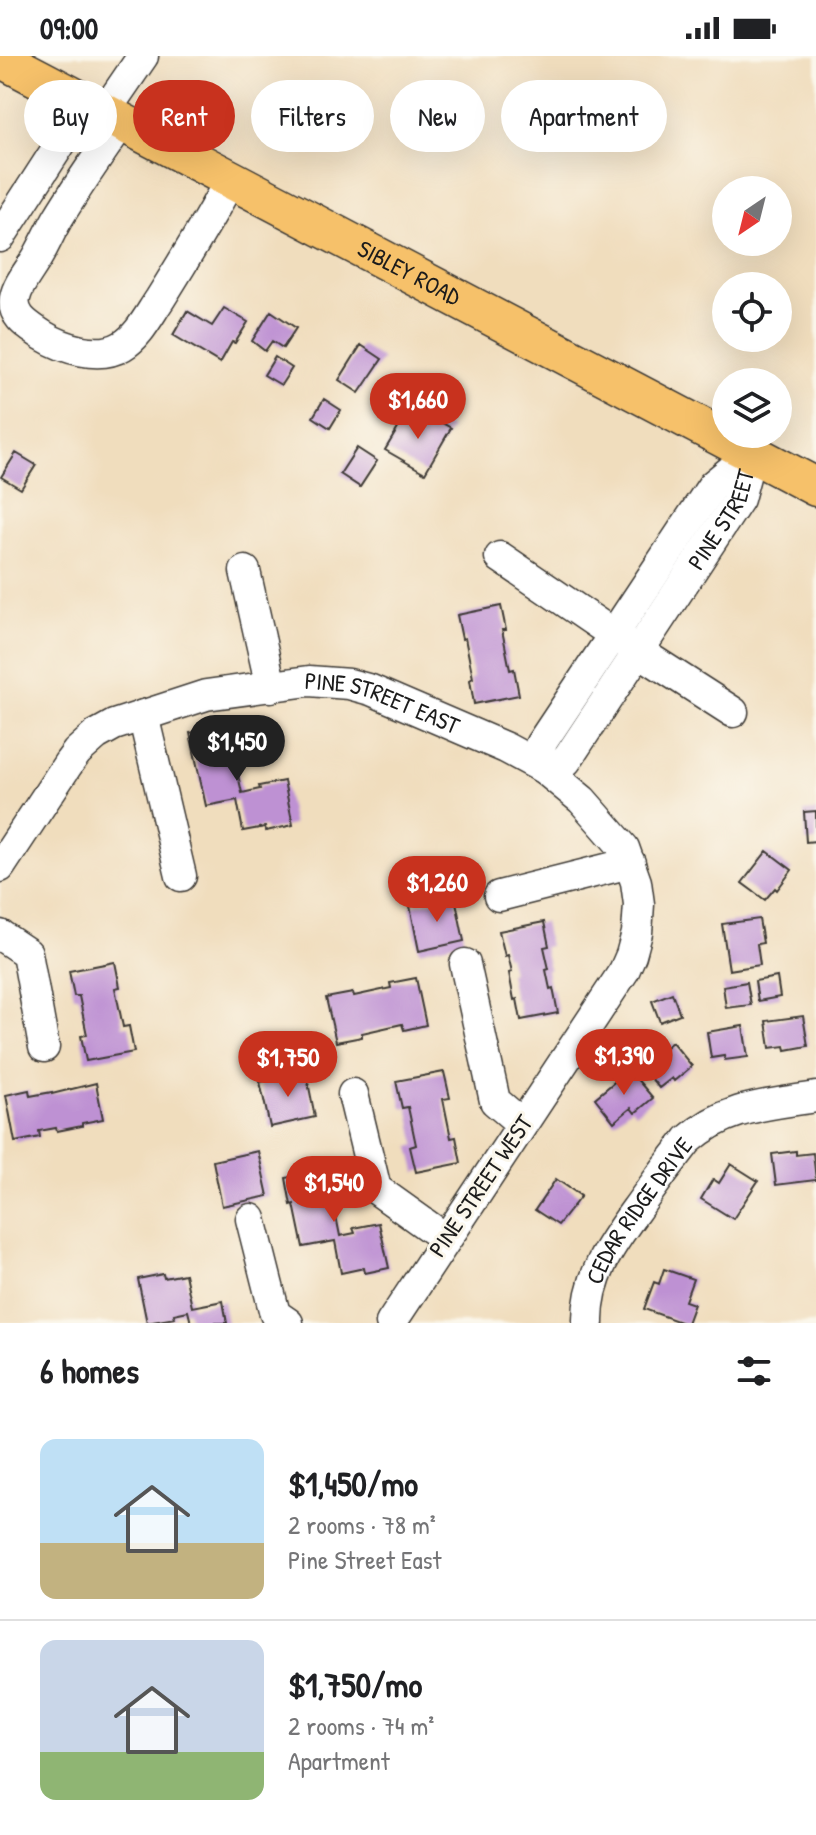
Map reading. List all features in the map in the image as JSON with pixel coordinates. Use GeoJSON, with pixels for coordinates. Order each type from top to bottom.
{"type":"FeatureCollection","features":[{"type":"Feature","properties":{"kind":"main road","name":"SIBLEY ROAD"},"geometry":{"type":"LineString","coordinates":[[0,58],[42,80]]}},
{"type":"Feature","properties":{"kind":"main road","name":"SIBLEY ROAD"},"geometry":{"type":"LineString","coordinates":[[117,120],[816,487]]}},
{"type":"Feature","properties":{"kind":"street"},"geometry":{"type":"LineString","coordinates":[[117,94],[143,56]]}},
{"type":"Feature","properties":{"kind":"street"},"geometry":{"type":"LineString","coordinates":[[0,237],[71,152]]}},
{"type":"Feature","properties":{"kind":"street"},"geometry":{"type":"LineString","coordinates":[[87,152],[57,220],[14,300],[20,318],[50,340],[82,350],[107,352],[121,347],[132,338],[197,241],[231,178]]}},
{"type":"Feature","properties":{"kind":"street","name":"PINE STREET"},"geometry":{"type":"LineString","coordinates":[[543,768],[566,761],[598,685],[614,634],[713,485],[751,454]]}},
{"type":"Feature","properties":{"kind":"street","name":"PINE STREET"},"geometry":{"type":"LineString","coordinates":[[598,685],[638,651],[739,499],[751,454]]}},
{"type":"Feature","properties":{"kind":"street"},"geometry":{"type":"LineString","coordinates":[[500,557],[733,712]]}},
{"type":"Feature","properties":{"kind":"street"},"geometry":{"type":"LineString","coordinates":[[245,571],[271,687]]}},
{"type":"Feature","properties":{"kind":"street","name":"PINE STREET EAST"},"geometry":{"type":"LineString","coordinates":[[0,867],[77,752],[96,735],[114,725],[206,695],[309,681],[349,684],[371,690],[506,748],[543,768]]}},
{"type":"Feature","properties":{"kind":"street"},"geometry":{"type":"LineString","coordinates":[[143,715],[181,876]]}},
{"type":"Feature","properties":{"kind":"street","name":"PINE STREET WEST"},"geometry":{"type":"LineString","coordinates":[[391,1323],[616,986],[631,955],[637,933],[639,904],[636,882],[624,848],[582,800],[543,768]]}},
{"type":"Feature","properties":{"kind":"street"},"geometry":{"type":"LineString","coordinates":[[499,896],[630,863]]}},
{"type":"Feature","properties":{"kind":"street"},"geometry":{"type":"LineString","coordinates":[[0,935],[27,953],[44,1047]]}},
{"type":"Feature","properties":{"kind":"street"},"geometry":{"type":"LineString","coordinates":[[465,964],[495,1101],[522,1124]]}},
{"type":"Feature","properties":{"kind":"street"},"geometry":{"type":"LineString","coordinates":[[353,1094],[376,1189],[446,1239]]}},
{"type":"Feature","properties":{"kind":"street","name":"CEDAR RIDGE DRIVE"},"geometry":{"type":"LineString","coordinates":[[588,1323],[591,1289],[607,1250],[688,1140],[718,1119],[742,1109],[816,1097]]}},
{"type":"Feature","properties":{"kind":"street"},"geometry":{"type":"LineString","coordinates":[[251,1219],[275,1314],[288,1323]]}},
{"type":"Feature","properties":{"kind":"building"},"geometry":{"type":"Polygon","coordinates":[[[224,308],[248,322],[220,363],[173,335],[187,311],[212,326],[224,308]]]}},
{"type":"Feature","properties":{"kind":"building"},"geometry":{"type":"Polygon","coordinates":[[[271,311],[296,328],[283,348],[272,341],[265,351],[252,341],[271,311]]]}},
{"type":"Feature","properties":{"kind":"building"},"geometry":{"type":"Polygon","coordinates":[[[361,345],[382,359],[359,393],[339,380],[361,345]]]}},
{"type":"Feature","properties":{"kind":"building"},"geometry":{"type":"Polygon","coordinates":[[[275,357],[292,368],[281,385],[264,375],[275,357]]]}},
{"type":"Feature","properties":{"kind":"building"},"geometry":{"type":"Polygon","coordinates":[[[324,399],[341,410],[330,428],[313,417],[324,399]]]}},
{"type":"Feature","properties":{"kind":"building"},"geometry":{"type":"Polygon","coordinates":[[[426,414],[451,428],[425,473],[385,450],[406,415],[421,424],[426,414]]]}},
{"type":"Feature","properties":{"kind":"building"},"geometry":{"type":"Polygon","coordinates":[[[357,448],[377,461],[360,487],[340,474],[357,448]]]}},
{"type":"Feature","properties":{"kind":"building"},"geometry":{"type":"Polygon","coordinates":[[[16,453],[36,465],[21,489],[1,477],[16,453]]]}},
{"type":"Feature","properties":{"kind":"building"},"geometry":{"type":"Polygon","coordinates":[[[501,606],[510,670],[514,669],[519,695],[474,704],[470,680],[473,678],[457,615],[501,606]]]}},
{"type":"Feature","properties":{"kind":"building"},"geometry":{"type":"Polygon","coordinates":[[[230,724],[242,793],[284,781],[293,825],[266,831],[265,827],[243,831],[237,800],[206,806],[190,733],[230,724]]]}},
{"type":"Feature","properties":{"kind":"building"},"geometry":{"type":"Polygon","coordinates":[[[816,811],[816,841],[806,842],[804,812],[816,811]]]}},
{"type":"Feature","properties":{"kind":"building"},"geometry":{"type":"Polygon","coordinates":[[[767,851],[792,870],[765,900],[742,883],[767,851]]]}},
{"type":"Feature","properties":{"kind":"building"},"geometry":{"type":"Polygon","coordinates":[[[455,897],[464,941],[419,951],[410,906],[455,897]]]}},
{"type":"Feature","properties":{"kind":"building"},"geometry":{"type":"Polygon","coordinates":[[[759,919],[763,943],[757,944],[760,965],[729,970],[722,924],[759,919]]]}},
{"type":"Feature","properties":{"kind":"building"},"geometry":{"type":"Polygon","coordinates":[[[544,922],[549,946],[544,947],[549,969],[546,970],[558,1013],[521,1020],[517,999],[514,1000],[508,955],[505,956],[499,931],[544,922]]]}},
{"type":"Feature","properties":{"kind":"building"},"geometry":{"type":"Polygon","coordinates":[[[115,962],[120,987],[115,988],[123,1027],[129,1026],[134,1052],[86,1061],[81,1036],[87,1035],[79,996],[74,996],[69,971],[115,962]]]}},
{"type":"Feature","properties":{"kind":"building"},"geometry":{"type":"Polygon","coordinates":[[[777,977],[780,997],[758,1001],[755,981],[777,977]]]}},
{"type":"Feature","properties":{"kind":"building"},"geometry":{"type":"Polygon","coordinates":[[[416,978],[426,1025],[404,1030],[402,1024],[336,1042],[326,998],[391,988],[390,983],[416,978]]]}},
{"type":"Feature","properties":{"kind":"building"},"geometry":{"type":"Polygon","coordinates":[[[747,982],[751,1005],[726,1008],[723,986],[747,982]]]}},
{"type":"Feature","properties":{"kind":"building"},"geometry":{"type":"Polygon","coordinates":[[[672,993],[680,1014],[660,1022],[652,1001],[672,993]]]}},
{"type":"Feature","properties":{"kind":"building"},"geometry":{"type":"Polygon","coordinates":[[[803,1016],[808,1046],[786,1050],[785,1046],[770,1048],[766,1021],[803,1016]]]}},
{"type":"Feature","properties":{"kind":"building"},"geometry":{"type":"Polygon","coordinates":[[[743,1026],[748,1057],[711,1058],[707,1032],[743,1026]]]}},
{"type":"Feature","properties":{"kind":"building"},"geometry":{"type":"Polygon","coordinates":[[[672,1042],[692,1066],[674,1081],[672,1078],[659,1088],[642,1067],[672,1042]]]}},
{"type":"Feature","properties":{"kind":"building"},"geometry":{"type":"Polygon","coordinates":[[[629,1070],[653,1098],[635,1113],[631,1108],[614,1122],[595,1098],[629,1070]]]}},
{"type":"Feature","properties":{"kind":"building"},"geometry":{"type":"Polygon","coordinates":[[[306,1072],[315,1117],[270,1127],[260,1082],[306,1072]]]}},
{"type":"Feature","properties":{"kind":"building"},"geometry":{"type":"Polygon","coordinates":[[[444,1072],[450,1098],[443,1099],[451,1138],[456,1137],[461,1163],[416,1172],[410,1147],[416,1145],[408,1107],[402,1108],[396,1081],[444,1072]]]}},
{"type":"Feature","properties":{"kind":"building"},"geometry":{"type":"Polygon","coordinates":[[[96,1083],[103,1119],[57,1131],[56,1128],[39,1131],[40,1137],[15,1142],[6,1095],[29,1090],[30,1096],[52,1094],[96,1083]]]}},
{"type":"Feature","properties":{"kind":"building"},"geometry":{"type":"Polygon","coordinates":[[[258,1151],[268,1196],[222,1206],[213,1161],[258,1151]]]}},
{"type":"Feature","properties":{"kind":"building"},"geometry":{"type":"Polygon","coordinates":[[[796,1151],[796,1155],[813,1153],[816,1180],[776,1185],[772,1154],[796,1151]]]}},
{"type":"Feature","properties":{"kind":"building"},"geometry":{"type":"Polygon","coordinates":[[[731,1164],[758,1181],[733,1219],[701,1199],[713,1179],[719,1183],[731,1164]]]}},
{"type":"Feature","properties":{"kind":"building"},"geometry":{"type":"Polygon","coordinates":[[[330,1169],[340,1236],[355,1233],[353,1228],[379,1223],[389,1268],[365,1273],[364,1268],[341,1273],[335,1241],[303,1247],[286,1178],[330,1169]]]}},
{"type":"Feature","properties":{"kind":"building"},"geometry":{"type":"Polygon","coordinates":[[[556,1179],[581,1196],[558,1225],[535,1210],[556,1179]]]}},
{"type":"Feature","properties":{"kind":"building"},"geometry":{"type":"Polygon","coordinates":[[[664,1269],[693,1279],[685,1301],[694,1304],[687,1323],[644,1309],[654,1282],[659,1284],[664,1269]]]}},
{"type":"Feature","properties":{"kind":"building"},"geometry":{"type":"Polygon","coordinates":[[[163,1274],[164,1278],[185,1274],[192,1307],[223,1301],[227,1323],[191,1323],[188,1311],[174,1314],[175,1318],[147,1323],[138,1279],[163,1274]]]}}]}
